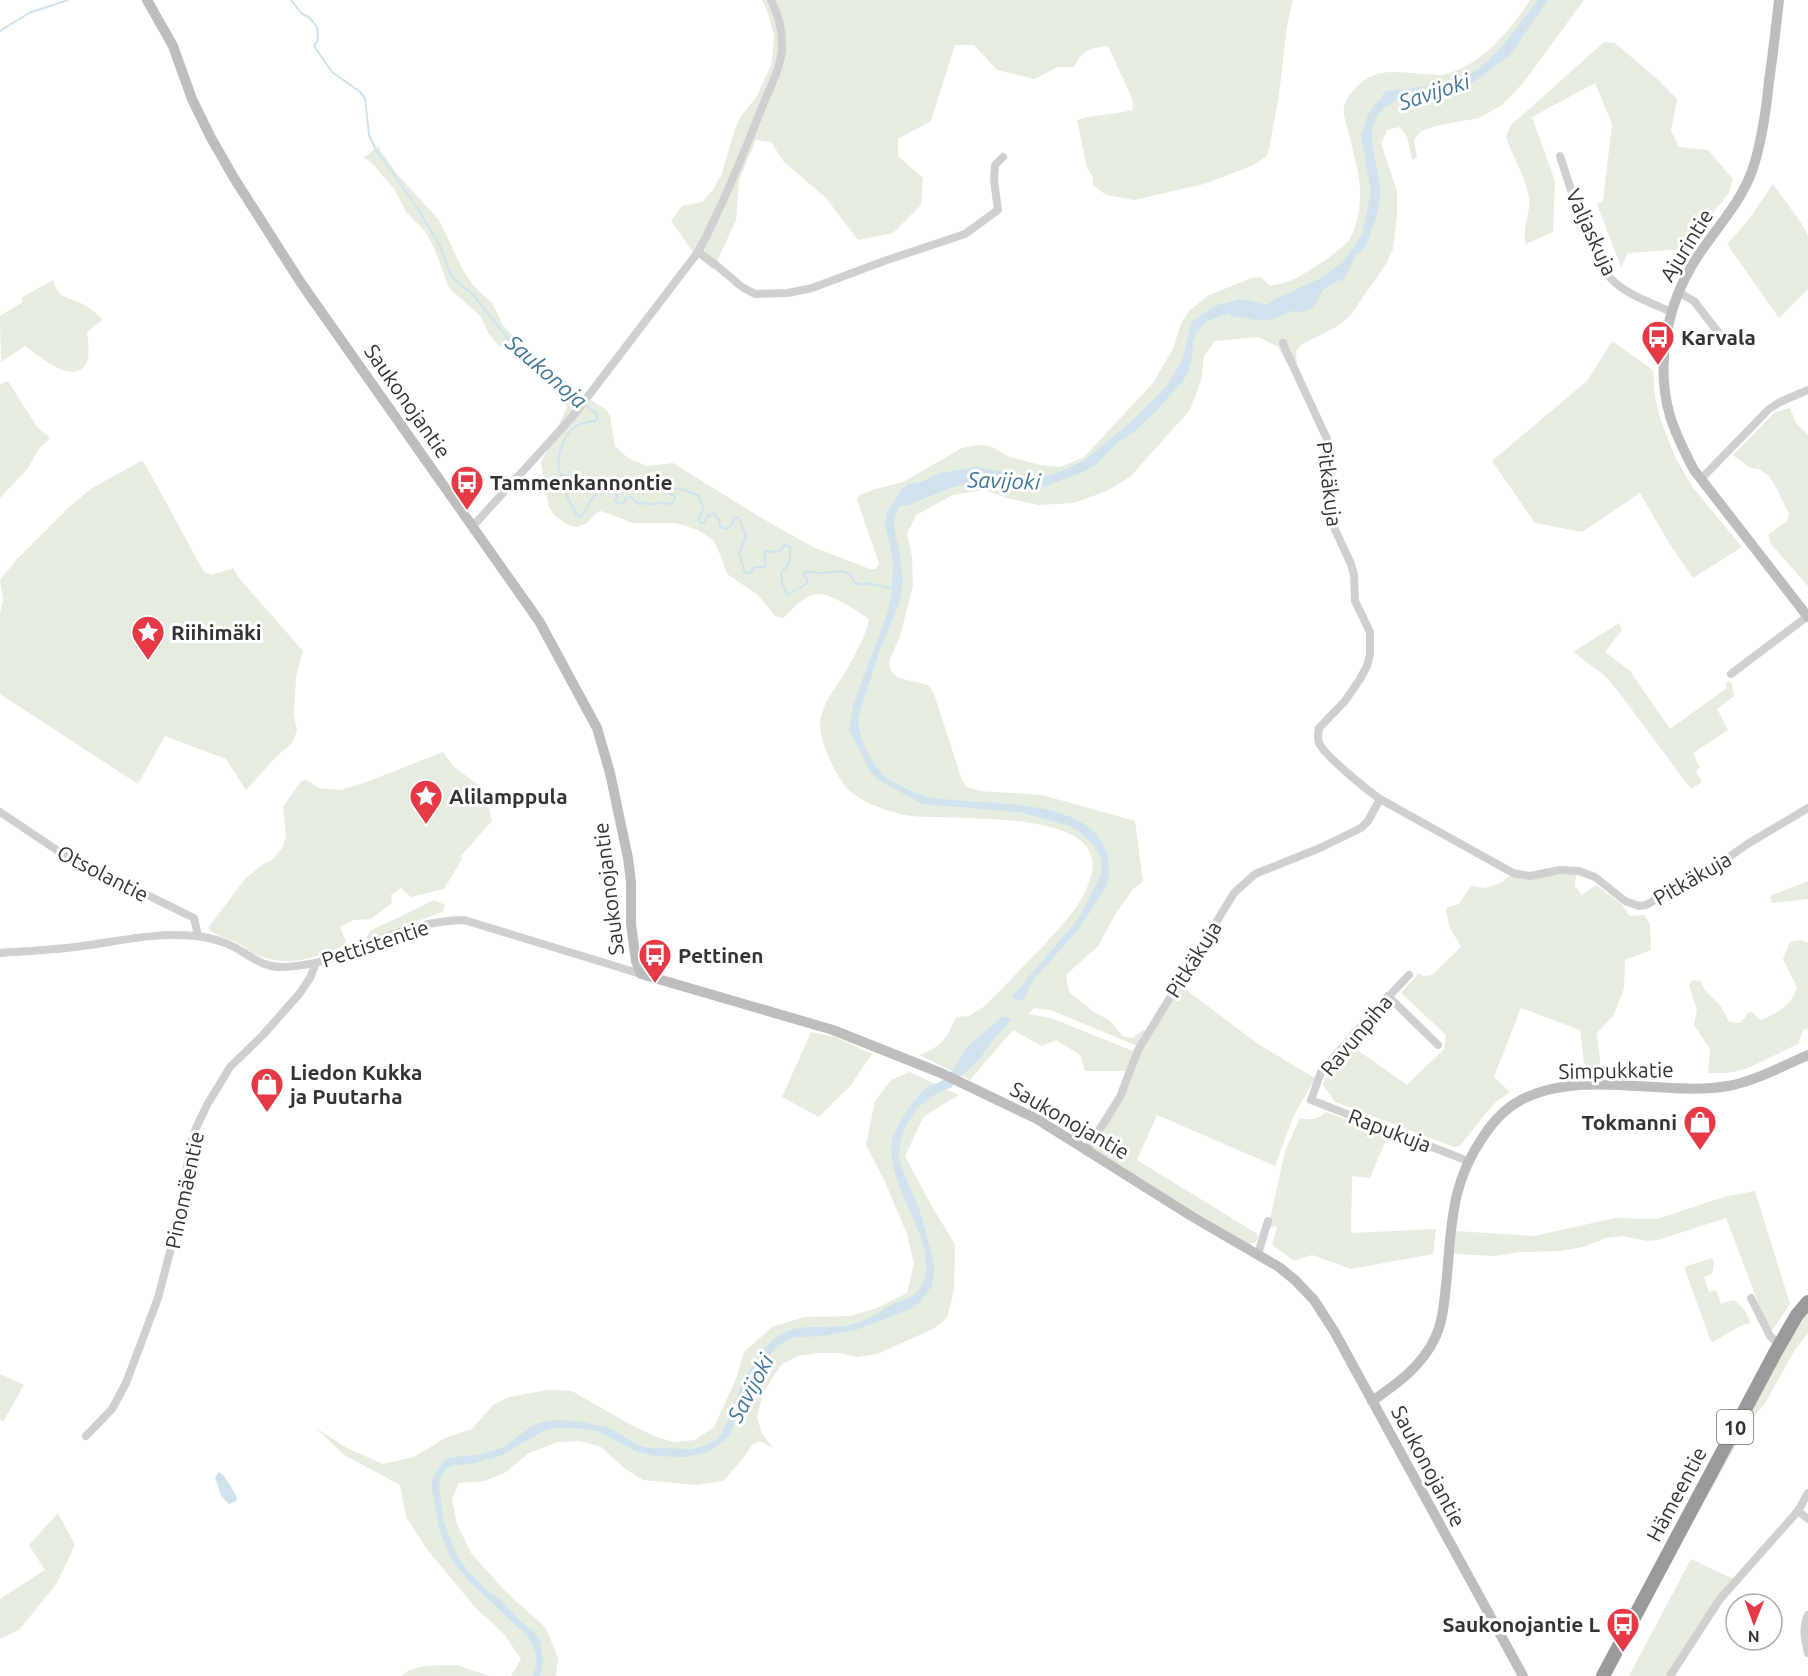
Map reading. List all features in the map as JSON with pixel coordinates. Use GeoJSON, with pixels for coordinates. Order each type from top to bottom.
{"type":"FeatureCollection","features":[{"type":"Feature","properties":{"kind":"highway","name":"Hämeentie"},"geometry":{"type":"LineString","coordinates":[[1603,1676],[1780,1345],[1797,1315],[1808,1302]]}},
{"type":"Feature","properties":{"kind":"street","name":"Saukonojantie"},"geometry":{"type":"LineString","coordinates":[[147,0],[173,46],[192,99],[234,178],[308,292],[538,621],[597,728],[610,773],[628,858],[632,933],[636,961],[641,974],[833,1030],[941,1072],[1037,1119],[1279,1267],[1314,1300],[1334,1331],[1523,1676]]}},
{"type":"Feature","properties":{"kind":"street"},"geometry":{"type":"LineString","coordinates":[[473,526],[579,408],[699,252],[737,169],[774,78],[782,51],[782,28],[771,0]]}},
{"type":"Feature","properties":{"kind":"street","name":"Ajurintie"},"geometry":{"type":"LineString","coordinates":[[1779,0],[1759,147],[1745,189],[1696,259],[1678,292],[1671,312],[1665,345],[1665,388],[1670,416],[1694,470],[1808,616]]}},
{"type":"Feature","properties":{"kind":"street","name":"Valjaskuja"},"geometry":{"type":"LineString","coordinates":[[1560,156],[1572,193],[1583,211],[1612,281],[1671,312]]}},
{"type":"Feature","properties":{"kind":"street"},"geometry":{"type":"LineString","coordinates":[[699,252],[742,287],[755,294],[782,294],[812,288],[965,234],[980,225],[998,210],[994,180],[996,165],[1003,157]]}},
{"type":"Feature","properties":{"kind":"street"},"geometry":{"type":"LineString","coordinates":[[1678,292],[1694,301],[1721,336]]}},
{"type":"Feature","properties":{"kind":"street","name":"Pitkäkuja"},"geometry":{"type":"LineString","coordinates":[[1283,343],[1327,439],[1330,457],[1332,523],[1352,564],[1355,601],[1370,632],[1370,654],[1367,666],[1345,701],[1319,728],[1318,737],[1321,746],[1366,790],[1513,873],[1530,876],[1560,870],[1579,871],[1595,877],[1625,901],[1639,906],[1660,898],[1715,867],[1746,845],[1808,808]]}},
{"type":"Feature","properties":{"kind":"street"},"geometry":{"type":"LineString","coordinates":[[1701,479],[1769,409],[1808,390]]}},
{"type":"Feature","properties":{"kind":"street"},"geometry":{"type":"LineString","coordinates":[[1731,674],[1808,616]]}},
{"type":"Feature","properties":{"kind":"street","name":"Pitkäkuja"},"geometry":{"type":"LineString","coordinates":[[1086,1151],[1120,1096],[1138,1050],[1234,893],[1255,874],[1361,828],[1368,821],[1380,799]]}},
{"type":"Feature","properties":{"kind":"street","name":"Otsolantie"},"geometry":{"type":"LineString","coordinates":[[0,812],[76,863],[194,918],[198,936]]}},
{"type":"Feature","properties":{"kind":"street","name":"Pettistentie"},"geometry":{"type":"LineString","coordinates":[[0,953],[80,946],[150,936],[198,936],[227,944],[268,966],[282,967],[335,958],[420,926],[449,920],[464,920],[641,974]]}},
{"type":"Feature","properties":{"kind":"street","name":"Pinomäentie"},"geometry":{"type":"LineString","coordinates":[[86,1437],[112,1409],[126,1383],[158,1298],[179,1218],[190,1147],[207,1105],[230,1067],[263,1035],[300,993],[316,963]]}},
{"type":"Feature","properties":{"kind":"street","name":"Ravunpiha"},"geometry":{"type":"LineString","coordinates":[[1311,1100],[1321,1072],[1409,975]]}},
{"type":"Feature","properties":{"kind":"street"},"geometry":{"type":"LineString","coordinates":[[1388,996],[1437,1044]]}},
{"type":"Feature","properties":{"kind":"street","name":"Simpukkatie"},"geometry":{"type":"LineString","coordinates":[[1372,1401],[1419,1364],[1434,1341],[1444,1305],[1454,1207],[1460,1180],[1468,1161],[1488,1129],[1506,1111],[1521,1100],[1542,1092],[1589,1085],[1727,1087],[1745,1082],[1808,1055]]}},
{"type":"Feature","properties":{"kind":"street","name":"Rapukuja"},"geometry":{"type":"LineString","coordinates":[[1311,1100],[1468,1161]]}},
{"type":"Feature","properties":{"kind":"street"},"geometry":{"type":"LineString","coordinates":[[1258,1254],[1268,1221]]}},
{"type":"Feature","properties":{"kind":"street"},"geometry":{"type":"LineString","coordinates":[[1751,1298],[1770,1336],[1780,1345]]}},
{"type":"Feature","properties":{"kind":"street"},"geometry":{"type":"LineString","coordinates":[[1670,1676],[1720,1599],[1798,1511],[1808,1493]]}},
{"type":"Feature","properties":{"kind":"street"},"geometry":{"type":"LineString","coordinates":[[1798,1511],[1808,1519]]}},
{"type":"Feature","properties":{"kind":"street"},"geometry":{"type":"LineString","coordinates":[[1808,1616],[1805,1621],[1808,1653]]}},
{"type":"Feature","properties":{"kind":"shaded area"},"geometry":{"type":"Polygon","coordinates":[[[762,0],[1293,0],[1269,149],[1267,156],[1254,165],[1204,184],[1134,200],[1106,195],[1093,185],[1093,177],[1087,168],[1077,120],[1133,110],[1132,98],[1108,46],[1088,50],[1074,67],[1058,67],[1034,79],[997,70],[974,45],[955,45],[931,121],[898,139],[898,156],[923,178],[921,205],[893,233],[858,240],[826,198],[784,162],[771,142],[756,140],[739,180],[736,220],[713,270],[693,252],[671,221],[682,206],[702,202],[713,190],[722,173],[741,116],[757,96],[771,65],[774,36],[762,0]]]}},
{"type":"Feature","properties":{"kind":"shaded area"},"geometry":{"type":"Polygon","coordinates":[[[1530,0],[1584,0],[1523,83],[1502,105],[1479,118],[1421,131],[1414,140],[1417,158],[1412,160],[1407,136],[1399,127],[1387,130],[1381,143],[1397,191],[1393,249],[1386,264],[1350,316],[1336,327],[1301,345],[1296,351],[1297,367],[1291,370],[1278,347],[1258,337],[1215,341],[1204,356],[1201,381],[1190,410],[1130,477],[1107,491],[1074,503],[1038,505],[984,490],[953,495],[916,515],[907,534],[912,557],[913,586],[900,636],[889,661],[891,671],[898,678],[930,687],[962,780],[967,787],[979,791],[1042,795],[1135,821],[1143,882],[1133,889],[1116,913],[1098,946],[1066,975],[1069,992],[1094,1012],[1109,1020],[1123,1036],[1132,1038],[1143,1030],[1146,1031],[1137,1046],[1051,1010],[1034,1008],[1029,1014],[1051,1018],[1133,1051],[1127,1071],[1085,1071],[1080,1055],[1056,1040],[1042,1046],[1013,1030],[970,1080],[919,1055],[933,1049],[943,1041],[956,1017],[969,1016],[985,1006],[1062,925],[1088,886],[1092,868],[1091,855],[1081,841],[1062,831],[1038,824],[981,818],[904,815],[873,805],[848,789],[828,755],[820,723],[824,707],[848,667],[866,630],[869,619],[858,612],[837,600],[818,594],[804,599],[783,618],[775,616],[758,595],[727,574],[713,540],[698,530],[676,523],[633,523],[601,511],[587,523],[577,527],[568,525],[554,515],[549,507],[541,463],[567,407],[538,372],[522,359],[498,345],[489,334],[480,316],[449,288],[435,250],[425,231],[406,212],[395,190],[370,161],[363,158],[380,145],[379,148],[397,174],[439,220],[463,270],[474,286],[492,303],[503,325],[519,343],[579,393],[604,408],[610,415],[615,446],[628,458],[646,466],[673,463],[813,547],[870,569],[876,569],[879,563],[857,500],[860,495],[903,482],[962,448],[977,445],[990,446],[1010,457],[1040,465],[1060,467],[1084,457],[1153,383],[1173,349],[1181,323],[1190,310],[1209,295],[1252,278],[1261,277],[1270,286],[1292,280],[1324,261],[1348,242],[1356,224],[1360,201],[1358,173],[1344,112],[1345,103],[1355,89],[1363,81],[1380,73],[1441,75],[1471,63],[1494,45],[1514,23],[1530,0]]]}},
{"type":"Feature","properties":{"kind":"shaded area"},"geometry":{"type":"Polygon","coordinates":[[[1604,42],[1615,43],[1677,99],[1671,131],[1679,147],[1708,150],[1733,179],[1729,193],[1683,249],[1628,253],[1621,267],[1597,204],[1603,201],[1612,124],[1595,83],[1532,117],[1555,181],[1553,232],[1526,244],[1529,198],[1525,182],[1506,136],[1511,125],[1604,42]]]}},
{"type":"Feature","properties":{"kind":"shaded area"},"geometry":{"type":"Polygon","coordinates":[[[1773,184],[1808,236],[1808,289],[1779,318],[1727,244],[1747,222],[1773,184]]]}},
{"type":"Feature","properties":{"kind":"shaded area"},"geometry":{"type":"Polygon","coordinates":[[[53,280],[58,292],[86,306],[102,318],[87,332],[89,351],[87,362],[81,369],[74,372],[66,371],[47,362],[25,346],[1,362],[0,316],[23,302],[21,298],[53,280]]]}},
{"type":"Feature","properties":{"kind":"shaded area"},"geometry":{"type":"Polygon","coordinates":[[[1614,342],[1653,370],[1655,397],[1661,421],[1676,459],[1694,489],[1742,547],[1693,578],[1669,543],[1640,493],[1582,532],[1535,523],[1492,461],[1587,381],[1611,343],[1614,342]]]}},
{"type":"Feature","properties":{"kind":"shaded area"},"geometry":{"type":"Polygon","coordinates":[[[8,381],[37,427],[50,438],[38,450],[28,468],[0,498],[0,384],[8,381]]]}},
{"type":"Feature","properties":{"kind":"shaded area"},"geometry":{"type":"Polygon","coordinates":[[[1790,408],[1796,423],[1808,435],[1808,586],[1770,543],[1769,534],[1787,521],[1789,514],[1775,485],[1768,475],[1749,467],[1733,455],[1775,412],[1790,408]]]}},
{"type":"Feature","properties":{"kind":"shaded area"},"geometry":{"type":"Polygon","coordinates":[[[141,461],[145,464],[204,572],[212,575],[233,568],[239,578],[303,651],[296,677],[294,715],[297,731],[292,743],[246,790],[226,759],[165,736],[138,784],[0,694],[0,614],[3,600],[0,580],[17,559],[70,506],[92,488],[141,461]]]}},
{"type":"Feature","properties":{"kind":"shaded area"},"geometry":{"type":"Polygon","coordinates":[[[1619,623],[1622,630],[1605,652],[1630,671],[1670,729],[1727,688],[1725,683],[1729,681],[1732,684],[1734,696],[1717,709],[1728,730],[1693,753],[1700,768],[1696,771],[1702,782],[1691,789],[1618,691],[1604,675],[1573,652],[1619,623]]]}},
{"type":"Feature","properties":{"kind":"shaded area"},"geometry":{"type":"Polygon","coordinates":[[[443,752],[453,766],[489,793],[492,821],[461,856],[462,859],[444,889],[411,897],[401,888],[391,895],[392,903],[371,919],[353,920],[340,927],[347,944],[303,960],[280,961],[257,955],[208,928],[245,879],[263,864],[272,860],[282,848],[286,836],[283,807],[301,781],[306,780],[319,788],[340,790],[443,752]]]}},
{"type":"Feature","properties":{"kind":"shaded area"},"geometry":{"type":"Polygon","coordinates":[[[1576,875],[1575,886],[1582,895],[1596,885],[1621,904],[1630,916],[1644,915],[1650,924],[1651,950],[1625,960],[1624,989],[1613,1016],[1597,1033],[1601,1071],[1585,1071],[1580,1030],[1521,1008],[1494,1077],[1510,1092],[1496,1102],[1460,1146],[1454,1147],[1335,1102],[1323,1085],[1326,1078],[1353,1047],[1407,1085],[1444,1049],[1446,1035],[1401,993],[1419,973],[1423,976],[1432,975],[1461,947],[1449,926],[1446,908],[1459,904],[1471,886],[1484,888],[1501,883],[1510,876],[1576,875]]]}},
{"type":"Feature","properties":{"kind":"shaded area"},"geometry":{"type":"Polygon","coordinates":[[[1808,881],[1808,899],[1772,903],[1770,897],[1772,895],[1808,881]]]}},
{"type":"Feature","properties":{"kind":"shaded area"},"geometry":{"type":"Polygon","coordinates":[[[434,900],[445,905],[443,912],[366,939],[370,931],[434,900]]]}},
{"type":"Feature","properties":{"kind":"shaded area"},"geometry":{"type":"Polygon","coordinates":[[[1801,940],[1808,943],[1808,1029],[1803,1030],[1798,1044],[1746,1069],[1728,1073],[1708,1073],[1710,1049],[1694,1025],[1697,1010],[1689,985],[1692,980],[1700,981],[1705,990],[1721,1006],[1729,1022],[1740,1023],[1750,1011],[1761,1020],[1783,1008],[1794,994],[1797,987],[1783,959],[1790,942],[1801,940]]]}},
{"type":"Feature","properties":{"kind":"shaded area"},"geometry":{"type":"Polygon","coordinates":[[[1180,985],[1258,1044],[1315,1078],[1293,1117],[1275,1166],[1157,1115],[1137,1160],[1256,1233],[1258,1237],[1256,1242],[1247,1244],[1092,1148],[1138,1057],[1180,985]]]}},
{"type":"Feature","properties":{"kind":"shaded area"},"geometry":{"type":"Polygon","coordinates":[[[811,1032],[835,1037],[872,1054],[851,1085],[819,1117],[782,1097],[811,1032]]]}},
{"type":"Feature","properties":{"kind":"shaded area"},"geometry":{"type":"Polygon","coordinates":[[[910,1072],[959,1095],[924,1116],[905,1156],[955,1244],[954,1290],[947,1318],[933,1329],[877,1354],[857,1357],[839,1353],[818,1353],[798,1356],[781,1365],[763,1393],[757,1417],[762,1434],[773,1448],[760,1441],[752,1445],[723,1481],[696,1485],[643,1480],[624,1468],[601,1447],[580,1441],[558,1442],[529,1453],[506,1472],[485,1481],[459,1483],[452,1499],[457,1524],[471,1553],[505,1591],[546,1628],[558,1658],[556,1676],[511,1676],[521,1659],[504,1634],[475,1607],[426,1548],[406,1517],[400,1485],[344,1455],[316,1428],[347,1448],[383,1464],[414,1457],[445,1438],[472,1429],[493,1405],[509,1397],[548,1390],[572,1391],[633,1426],[659,1438],[675,1442],[695,1440],[714,1427],[736,1379],[744,1352],[772,1327],[804,1317],[850,1316],[877,1308],[907,1293],[914,1264],[907,1234],[866,1145],[875,1101],[891,1080],[910,1072]]]}},
{"type":"Feature","properties":{"kind":"shaded area"},"geometry":{"type":"Polygon","coordinates":[[[1326,1112],[1388,1135],[1370,1178],[1352,1176],[1351,1233],[1436,1229],[1433,1254],[1351,1269],[1312,1255],[1294,1261],[1272,1245],[1277,1226],[1268,1228],[1285,1151],[1300,1118],[1314,1119],[1326,1112]]]}},
{"type":"Feature","properties":{"kind":"shaded area"},"geometry":{"type":"Polygon","coordinates":[[[1755,1191],[1790,1304],[1771,1332],[1726,1218],[1658,1240],[1648,1241],[1623,1236],[1606,1238],[1583,1247],[1560,1251],[1521,1252],[1494,1256],[1454,1254],[1456,1231],[1534,1236],[1615,1218],[1657,1219],[1727,1196],[1755,1191]]]}},
{"type":"Feature","properties":{"kind":"shaded area"},"geometry":{"type":"Polygon","coordinates":[[[1712,1258],[1714,1263],[1712,1274],[1704,1277],[1709,1292],[1716,1290],[1721,1304],[1734,1300],[1744,1309],[1751,1323],[1740,1326],[1711,1342],[1684,1267],[1712,1258]]]}},
{"type":"Feature","properties":{"kind":"shaded area"},"geometry":{"type":"Polygon","coordinates":[[[1808,1312],[1808,1333],[1795,1350],[1764,1405],[1750,1420],[1704,1503],[1732,1445],[1784,1350],[1808,1312]]]}},
{"type":"Feature","properties":{"kind":"shaded area"},"geometry":{"type":"Polygon","coordinates":[[[0,1374],[24,1385],[3,1422],[0,1420],[0,1374]]]}},
{"type":"Feature","properties":{"kind":"shaded area"},"geometry":{"type":"Polygon","coordinates":[[[58,1513],[75,1545],[57,1583],[19,1630],[0,1639],[0,1599],[45,1570],[29,1545],[58,1513]]]}},
{"type":"Feature","properties":{"kind":"shaded area"},"geometry":{"type":"Polygon","coordinates":[[[1691,1559],[1736,1580],[1728,1592],[1724,1592],[1724,1597],[1670,1676],[1629,1676],[1691,1559]]]}},
{"type":"Feature","properties":{"kind":"shaded area"},"geometry":{"type":"Polygon","coordinates":[[[457,1665],[489,1676],[402,1676],[420,1667],[457,1665]]]}},
{"type":"Feature","properties":{"kind":"water"},"geometry":{"type":"Polygon","coordinates":[[[1538,0],[1548,0],[1509,56],[1467,87],[1401,98],[1386,107],[1377,117],[1372,140],[1380,200],[1369,238],[1364,248],[1357,254],[1342,282],[1340,279],[1323,290],[1314,306],[1299,312],[1273,309],[1233,312],[1207,321],[1196,333],[1192,358],[1183,381],[1135,431],[1115,445],[1097,464],[1081,473],[1045,486],[1031,487],[982,477],[959,478],[942,483],[899,507],[894,528],[903,581],[901,595],[879,652],[858,718],[860,733],[871,759],[887,778],[925,796],[1029,806],[1056,812],[1079,821],[1096,834],[1108,858],[1107,886],[1078,930],[1033,980],[1023,1001],[1011,998],[1079,918],[1100,877],[1101,859],[1094,845],[1070,826],[1019,812],[922,804],[877,779],[868,769],[849,731],[853,705],[887,614],[892,591],[893,560],[885,524],[887,512],[903,488],[940,473],[976,467],[1043,477],[1085,460],[1130,423],[1166,387],[1182,361],[1192,322],[1214,306],[1242,299],[1267,305],[1319,279],[1343,262],[1362,235],[1371,192],[1361,136],[1368,115],[1374,106],[1386,91],[1442,84],[1472,73],[1504,44],[1538,0]]]}},
{"type":"Feature","properties":{"kind":"water"},"geometry":{"type":"Polygon","coordinates":[[[1001,1016],[1012,1019],[978,1061],[952,1087],[934,1095],[917,1108],[905,1127],[900,1142],[899,1157],[903,1172],[919,1208],[934,1263],[931,1287],[921,1301],[911,1309],[858,1329],[823,1336],[795,1337],[781,1344],[765,1359],[743,1400],[731,1432],[724,1441],[707,1452],[688,1457],[655,1456],[635,1451],[598,1431],[554,1428],[543,1431],[500,1456],[447,1468],[440,1478],[439,1487],[444,1523],[457,1556],[469,1572],[489,1592],[500,1599],[540,1640],[543,1661],[540,1676],[533,1676],[536,1655],[527,1636],[468,1580],[451,1559],[439,1529],[432,1489],[432,1480],[436,1472],[446,1459],[479,1455],[504,1447],[533,1425],[555,1420],[607,1427],[647,1448],[693,1449],[704,1446],[718,1438],[722,1432],[747,1376],[762,1352],[774,1339],[799,1328],[845,1326],[858,1323],[913,1296],[924,1279],[926,1261],[922,1241],[896,1177],[892,1157],[893,1137],[912,1104],[922,1092],[947,1077],[971,1043],[1001,1016]]]}},
{"type":"Feature","properties":{"kind":"water"},"geometry":{"type":"Polygon","coordinates":[[[219,1472],[237,1497],[236,1501],[229,1504],[221,1496],[215,1477],[219,1472]]]}},
{"type":"Feature","properties":{"kind":"waterway"},"geometry":{"type":"LineString","coordinates":[[0,31],[29,13],[68,0]]}},
{"type":"Feature","properties":{"kind":"waterway","name":"Saukonoja"},"geometry":{"type":"LineString","coordinates":[[291,0],[317,27],[318,40],[314,46],[332,72],[365,98],[369,135],[377,152],[421,214],[440,246],[451,276],[473,295],[518,351],[550,374],[597,414],[595,421],[580,424],[571,430],[563,442],[559,456],[561,475],[569,476],[574,480],[568,484],[565,492],[576,514],[581,517],[605,479],[611,478],[619,481],[619,489],[616,493],[618,497],[615,501],[619,504],[625,502],[626,497],[630,496],[640,505],[644,502],[653,505],[661,502],[671,503],[675,499],[674,495],[669,494],[669,489],[681,489],[699,496],[704,511],[699,517],[700,523],[703,523],[709,515],[714,514],[720,526],[726,529],[732,525],[734,518],[738,517],[746,537],[739,553],[745,573],[750,573],[755,567],[765,567],[765,551],[778,551],[784,545],[790,547],[790,561],[781,572],[782,583],[788,595],[807,583],[803,575],[806,571],[845,572],[849,573],[854,582],[861,585],[868,583],[893,589]]}},
{"type":"Feature","properties":{"kind":"waterway","name":"Savijoki"},"geometry":{"type":"LineString","coordinates":[[1236,310],[1265,313],[1293,301]]}},
{"type":"Feature","properties":{"kind":"waterway","name":"Savijoki"},"geometry":{"type":"LineString","coordinates":[[906,498],[953,479],[983,477]]}},
{"type":"Feature","properties":{"kind":"place","name":"Karvala"},"geometry":{"type":"Point","coordinates":[1658,366]}},
{"type":"Feature","properties":{"kind":"place","name":"Tammenkannontie"},"geometry":{"type":"Point","coordinates":[467,511]}},
{"type":"Feature","properties":{"kind":"place","name":"Riihimäki"},"geometry":{"type":"Point","coordinates":[148,661]}},
{"type":"Feature","properties":{"kind":"place","name":"Alilamppula"},"geometry":{"type":"Point","coordinates":[426,825]}},
{"type":"Feature","properties":{"kind":"place","name":"Pettinen"},"geometry":{"type":"Point","coordinates":[655,984]}},
{"type":"Feature","properties":{"kind":"place","name":"Liedon Kukka ja Puutarha"},"geometry":{"type":"Point","coordinates":[267,1113]}},
{"type":"Feature","properties":{"kind":"place","name":"Tokmanni"},"geometry":{"type":"Point","coordinates":[1700,1151]}},
{"type":"Feature","properties":{"kind":"place","name":"Saukonojantie L"},"geometry":{"type":"Point","coordinates":[1623,1653]}}]}
